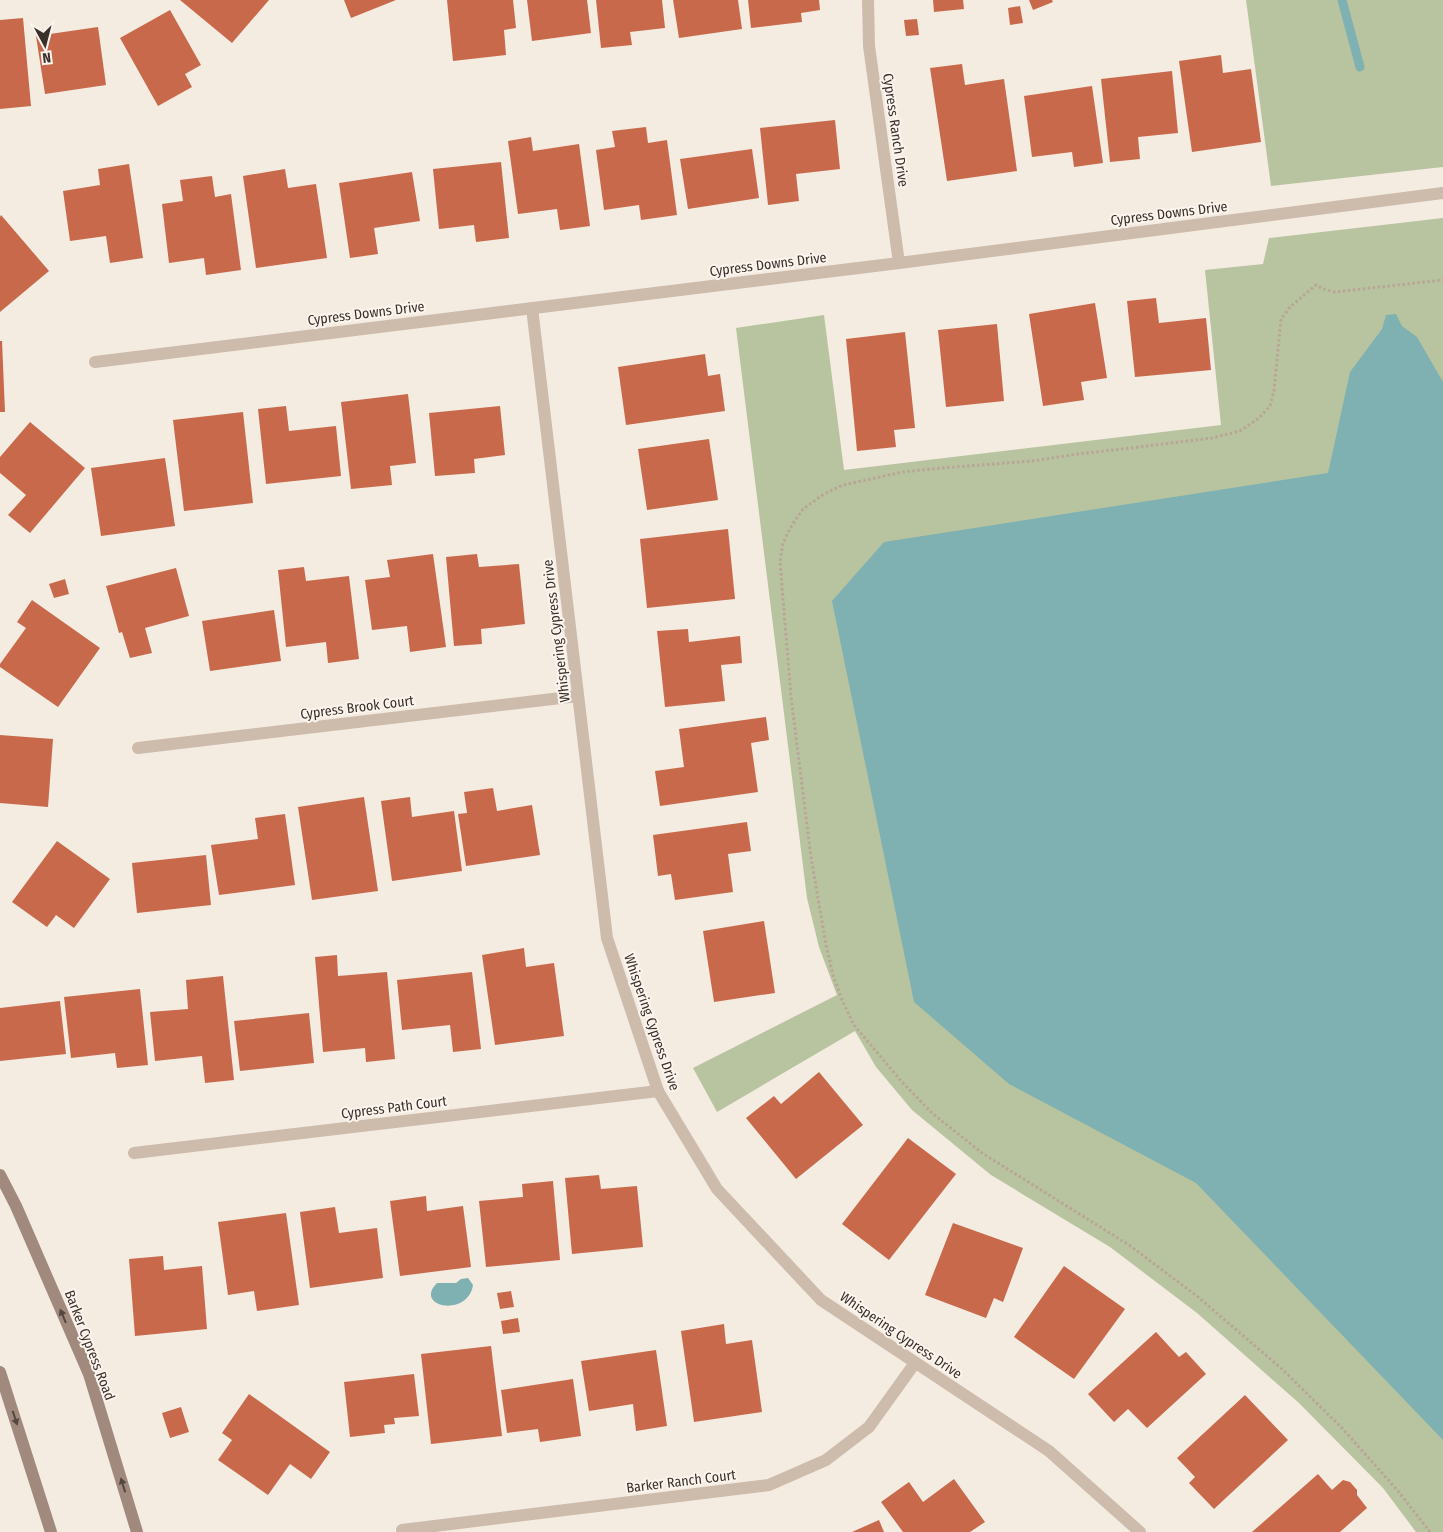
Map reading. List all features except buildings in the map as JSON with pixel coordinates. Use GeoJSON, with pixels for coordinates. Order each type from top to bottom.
{"type":"FeatureCollection","features":[{"type":"Feature","properties":{"kind":"main road","name":"Barker Cypress Road"},"geometry":{"type":"LineString","coordinates":[[0,1175],[16,1206],[89,1374],[137,1532]]}},
{"type":"Feature","properties":{"kind":"main road"},"geometry":{"type":"LineString","coordinates":[[0,1372],[51,1532]]}},
{"type":"Feature","properties":{"kind":"street","name":"Cypress Ranch Drive"},"geometry":{"type":"LineString","coordinates":[[868,0],[869,46],[899,263]]}},
{"type":"Feature","properties":{"kind":"street","name":"Cypress Downs Drive"},"geometry":{"type":"LineString","coordinates":[[95,362],[899,263],[1443,193]]}},
{"type":"Feature","properties":{"kind":"street","name":"Whispering Cypress Drive"},"geometry":{"type":"LineString","coordinates":[[532,308],[607,938],[658,1091],[717,1189],[821,1300],[1049,1451],[1140,1532]]}},
{"type":"Feature","properties":{"kind":"street","name":"Cypress Brook Court"},"geometry":{"type":"LineString","coordinates":[[138,748],[578,696]]}},
{"type":"Feature","properties":{"kind":"street","name":"Cypress Path Court"},"geometry":{"type":"LineString","coordinates":[[134,1153],[658,1091]]}},
{"type":"Feature","properties":{"kind":"street","name":"Barker Ranch Court"},"geometry":{"type":"LineString","coordinates":[[402,1530],[769,1485],[826,1460],[869,1427],[915,1362]]}},
{"type":"Feature","properties":{"kind":"path"},"geometry":{"type":"LineString","coordinates":[[1430,1532],[1398,1491],[1348,1435],[1282,1368],[1198,1297],[1129,1245],[982,1153],[932,1113],[902,1082],[854,1025],[833,975],[826,945],[806,820],[799,748],[791,697],[780,562],[783,543],[792,525],[804,510],[824,494],[863,480],[903,472],[1032,461],[1212,438],[1240,431],[1255,421],[1270,406],[1274,391],[1281,319],[1291,306],[1316,285],[1335,292],[1442,279]]}},
{"type":"Feature","properties":{"kind":"green space"},"geometry":{"type":"Polygon","coordinates":[[[1246,0],[1443,0],[1443,167],[1271,186],[1246,0]]]}},
{"type":"Feature","properties":{"kind":"green space"},"geometry":{"type":"Polygon","coordinates":[[[1443,218],[1443,1532],[1416,1532],[1383,1488],[1299,1403],[1197,1313],[1110,1247],[991,1175],[912,1110],[876,1067],[855,1031],[717,1112],[693,1068],[837,995],[819,947],[807,898],[736,328],[824,315],[844,470],[1221,425],[1205,270],[1263,264],[1269,238],[1443,218]]]}},
{"type":"Feature","properties":{"kind":"water"},"geometry":{"type":"Polygon","coordinates":[[[1396,314],[1402,326],[1417,337],[1443,382],[1443,1440],[1196,1183],[1009,1084],[914,1002],[832,601],[884,542],[1328,473],[1350,372],[1382,329],[1386,315],[1396,314]]]}},
{"type":"Feature","properties":{"kind":"water"},"geometry":{"type":"Polygon","coordinates":[[[468,1278],[473,1285],[469,1295],[462,1302],[444,1305],[437,1303],[432,1298],[431,1291],[437,1283],[456,1283],[461,1279],[468,1278]]]}},
{"type":"Feature","properties":{"kind":"waterway"},"geometry":{"type":"LineString","coordinates":[[1342,0],[1360,67]]}}]}
